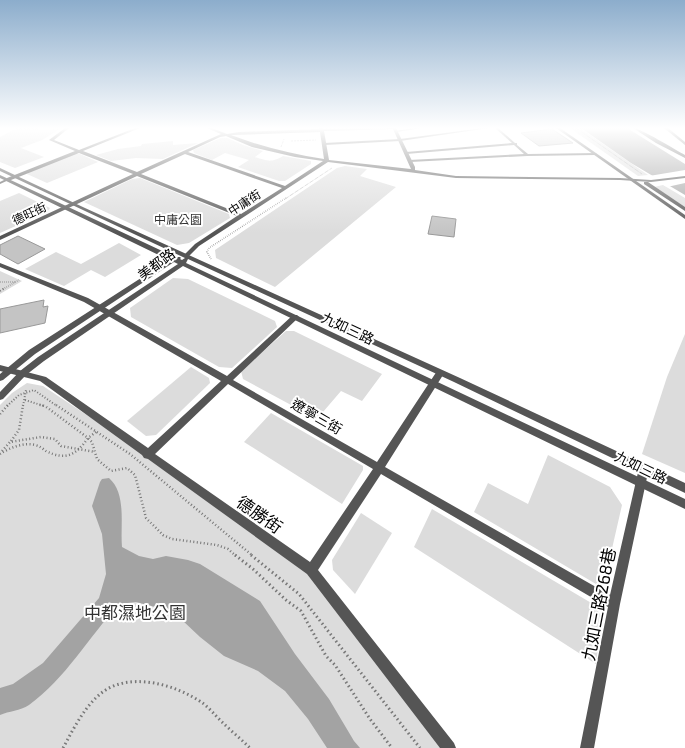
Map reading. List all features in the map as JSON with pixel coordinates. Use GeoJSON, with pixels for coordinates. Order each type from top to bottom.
{"type":"FeatureCollection","features":[{"type":"Feature","properties":{"kind":"street"},"geometry":{"type":"LineString","coordinates":[[9,179],[48,163]]}},
{"type":"Feature","properties":{"kind":"street"},"geometry":{"type":"LineString","coordinates":[[108,163],[241,216]]}},
{"type":"Feature","properties":{"kind":"street","name":"德旺街"},"geometry":{"type":"LineString","coordinates":[[0,238],[161,163]]}},
{"type":"Feature","properties":{"kind":"street"},"geometry":{"type":"LineString","coordinates":[[215,163],[286,188]]}},
{"type":"Feature","properties":{"kind":"street","name":"中庸街"},"geometry":{"type":"LineString","coordinates":[[185,260],[197,245],[324,163]]}},
{"type":"Feature","properties":{"kind":"street"},"geometry":{"type":"LineString","coordinates":[[337,163],[413,170],[456,176],[633,180],[644,178],[651,181],[685,177]]}},
{"type":"Feature","properties":{"kind":"street"},"geometry":{"type":"LineString","coordinates":[[411,163],[413,170]]}},
{"type":"Feature","properties":{"kind":"street"},"geometry":{"type":"LineString","coordinates":[[609,163],[685,217]]}},
{"type":"Feature","properties":{"kind":"street"},"geometry":{"type":"LineString","coordinates":[[620,163],[644,178],[685,209]]}},
{"type":"Feature","properties":{"kind":"street","name":"九如三路"},"geometry":{"type":"LineString","coordinates":[[0,169],[74,204],[295,317],[685,504]]}},
{"type":"Feature","properties":{"kind":"street","name":"九如三路"},"geometry":{"type":"LineString","coordinates":[[0,176],[174,259],[185,260],[440,373],[685,488]]}},
{"type":"Feature","properties":{"kind":"street","name":"美都路"},"geometry":{"type":"LineString","coordinates":[[3,372],[99,307],[174,259]]}},
{"type":"Feature","properties":{"kind":"street","name":"美都路"},"geometry":{"type":"LineString","coordinates":[[0,397],[23,373],[41,358],[185,260]]}},
{"type":"Feature","properties":{"kind":"street","name":"遼寧三街"},"geometry":{"type":"LineString","coordinates":[[0,265],[79,297],[99,307],[614,604]]}},
{"type":"Feature","properties":{"kind":"street"},"geometry":{"type":"LineString","coordinates":[[147,455],[295,317]]}},
{"type":"Feature","properties":{"kind":"street","name":"德勝街"},"geometry":{"type":"LineString","coordinates":[[3,372],[23,373],[43,379],[147,455],[310,570],[449,748]]}},
{"type":"Feature","properties":{"kind":"street"},"geometry":{"type":"LineString","coordinates":[[310,570],[379,468],[440,373]]}},
{"type":"Feature","properties":{"kind":"street","name":"九如三路268巷"},"geometry":{"type":"LineString","coordinates":[[587,748],[614,604],[644,468]]}},
{"type":"Feature","properties":{"kind":"lane"},"geometry":{"type":"LineString","coordinates":[[0,183],[9,179]]}},
{"type":"Feature","properties":{"kind":"path"},"geometry":{"type":"LineString","coordinates":[[212,260],[206,252],[209,248],[318,178],[337,163]]}},
{"type":"Feature","properties":{"kind":"path"},"geometry":{"type":"LineString","coordinates":[[623,163],[644,178]]}},
{"type":"Feature","properties":{"kind":"path"},"geometry":{"type":"LineString","coordinates":[[0,291],[20,279]]}},
{"type":"Feature","properties":{"kind":"path"},"geometry":{"type":"LineString","coordinates":[[0,282],[16,282]]}},
{"type":"Feature","properties":{"kind":"path"},"geometry":{"type":"LineString","coordinates":[[0,454],[19,430],[26,390]]}},
{"type":"Feature","properties":{"kind":"path"},"geometry":{"type":"LineString","coordinates":[[0,414],[20,393],[26,390],[34,390],[130,454],[299,594],[420,748]]}},
{"type":"Feature","properties":{"kind":"path"},"geometry":{"type":"LineString","coordinates":[[25,400],[45,406],[80,431],[92,442],[97,459],[111,471],[127,468],[135,475],[146,518],[163,535],[172,539],[217,545],[228,549],[301,612],[326,656],[335,665],[370,719],[392,748]]}},
{"type":"Feature","properties":{"kind":"path"},"geometry":{"type":"LineString","coordinates":[[0,454],[9,448],[36,445],[60,456],[72,455],[79,451],[88,438],[96,432]]}},
{"type":"Feature","properties":{"kind":"path"},"geometry":{"type":"LineString","coordinates":[[10,442],[41,437],[55,439],[61,446],[95,452]]}},
{"type":"Feature","properties":{"kind":"path"},"geometry":{"type":"LineString","coordinates":[[63,748],[84,714],[100,695],[114,686],[132,681],[144,681],[178,690],[203,703],[250,748]]}},
{"type":"Feature","properties":{"kind":"green space"},"geometry":{"type":"Polygon","coordinates":[[[2,163],[28,163],[15,168],[2,163]]]}},
{"type":"Feature","properties":{"kind":"green space"},"geometry":{"type":"Polygon","coordinates":[[[51,163],[96,163],[47,183],[27,174],[51,163]]]}},
{"type":"Feature","properties":{"kind":"green space"},"geometry":{"type":"Polygon","coordinates":[[[244,163],[311,163],[285,181],[279,181],[238,167],[244,163]]]}},
{"type":"Feature","properties":{"kind":"green space"},"geometry":{"type":"Polygon","coordinates":[[[619,163],[631,163],[648,175],[638,176],[619,163]]]}},
{"type":"Feature","properties":{"kind":"green space"},"geometry":{"type":"Polygon","coordinates":[[[345,166],[367,169],[360,176],[396,187],[275,287],[216,258],[215,250],[337,168],[345,166]]]}},
{"type":"Feature","properties":{"kind":"green space","name":"中庸公園"},"geometry":{"type":"Polygon","coordinates":[[[140,178],[229,214],[230,218],[189,243],[177,245],[84,202],[132,179],[140,178]]]}},
{"type":"Feature","properties":{"kind":"green space"},"geometry":{"type":"Polygon","coordinates":[[[663,185],[685,198],[685,207],[654,187],[663,185]]]}},
{"type":"Feature","properties":{"kind":"green space"},"geometry":{"type":"Polygon","coordinates":[[[19,193],[50,208],[47,212],[0,233],[0,201],[19,193]]]}},
{"type":"Feature","properties":{"kind":"green space"},"geometry":{"type":"Polygon","coordinates":[[[119,243],[141,255],[105,277],[91,270],[64,286],[25,269],[56,252],[81,264],[119,243]]]}},
{"type":"Feature","properties":{"kind":"green space"},"geometry":{"type":"Polygon","coordinates":[[[0,271],[22,281],[0,294],[0,271]]]}},
{"type":"Feature","properties":{"kind":"green space"},"geometry":{"type":"Polygon","coordinates":[[[173,278],[188,279],[275,321],[277,327],[232,368],[219,367],[131,317],[130,308],[173,278]]]}},
{"type":"Feature","properties":{"kind":"green space"},"geometry":{"type":"Polygon","coordinates":[[[286,331],[294,331],[382,374],[362,401],[341,391],[317,419],[243,379],[241,371],[286,331]]]}},
{"type":"Feature","properties":{"kind":"green space"},"geometry":{"type":"Polygon","coordinates":[[[685,334],[685,473],[642,454],[667,377],[685,334]]]}},
{"type":"Feature","properties":{"kind":"green space"},"geometry":{"type":"Polygon","coordinates":[[[191,367],[209,378],[210,383],[156,435],[146,436],[127,421],[191,367]]]}},
{"type":"Feature","properties":{"kind":"green space","name":"中都濕地公園"},"geometry":{"type":"Polygon","coordinates":[[[27,383],[43,386],[147,455],[311,570],[449,748],[0,748],[0,405],[12,393],[27,383]]]}},
{"type":"Feature","properties":{"kind":"green space"},"geometry":{"type":"Polygon","coordinates":[[[271,413],[363,466],[363,470],[342,504],[244,442],[271,413]]]}},
{"type":"Feature","properties":{"kind":"green space"},"geometry":{"type":"Polygon","coordinates":[[[548,455],[610,487],[622,505],[606,575],[596,584],[474,512],[488,483],[528,504],[548,455]]]}},
{"type":"Feature","properties":{"kind":"green space"},"geometry":{"type":"Polygon","coordinates":[[[432,509],[593,604],[602,617],[596,664],[414,547],[432,509]]]}},
{"type":"Feature","properties":{"kind":"green space"},"geometry":{"type":"Polygon","coordinates":[[[361,513],[392,533],[355,594],[333,570],[332,560],[361,513]]]}},
{"type":"Feature","properties":{"kind":"shaded area"},"geometry":{"type":"Polygon","coordinates":[[[631,163],[683,163],[685,164],[685,195],[631,163]]]}},
{"type":"Feature","properties":{"kind":"shaded area"},"geometry":{"type":"Polygon","coordinates":[[[109,478],[115,485],[118,492],[122,510],[122,547],[139,556],[153,559],[166,556],[200,564],[260,601],[295,654],[329,699],[354,741],[360,748],[327,748],[308,719],[285,691],[258,671],[224,656],[182,620],[159,608],[136,602],[119,604],[66,670],[29,705],[0,715],[0,688],[13,684],[43,663],[99,598],[106,574],[102,534],[92,506],[100,482],[102,479],[109,478]]]}},
{"type":"Feature","properties":{"kind":"pier"},"geometry":{"type":"Polygon","coordinates":[[[685,170],[685,183],[667,187],[649,176],[685,170]]]}},
{"type":"Feature","properties":{"kind":"building"},"geometry":{"type":"Polygon","coordinates":[[[432,216],[456,219],[454,237],[428,234],[432,216]]]}},
{"type":"Feature","properties":{"kind":"building"},"geometry":{"type":"Polygon","coordinates":[[[18,236],[45,249],[18,264],[0,254],[0,245],[18,236]]]}},
{"type":"Feature","properties":{"kind":"building"},"geometry":{"type":"Polygon","coordinates":[[[44,300],[43,307],[48,306],[45,323],[0,333],[0,309],[44,300]]]}}]}
